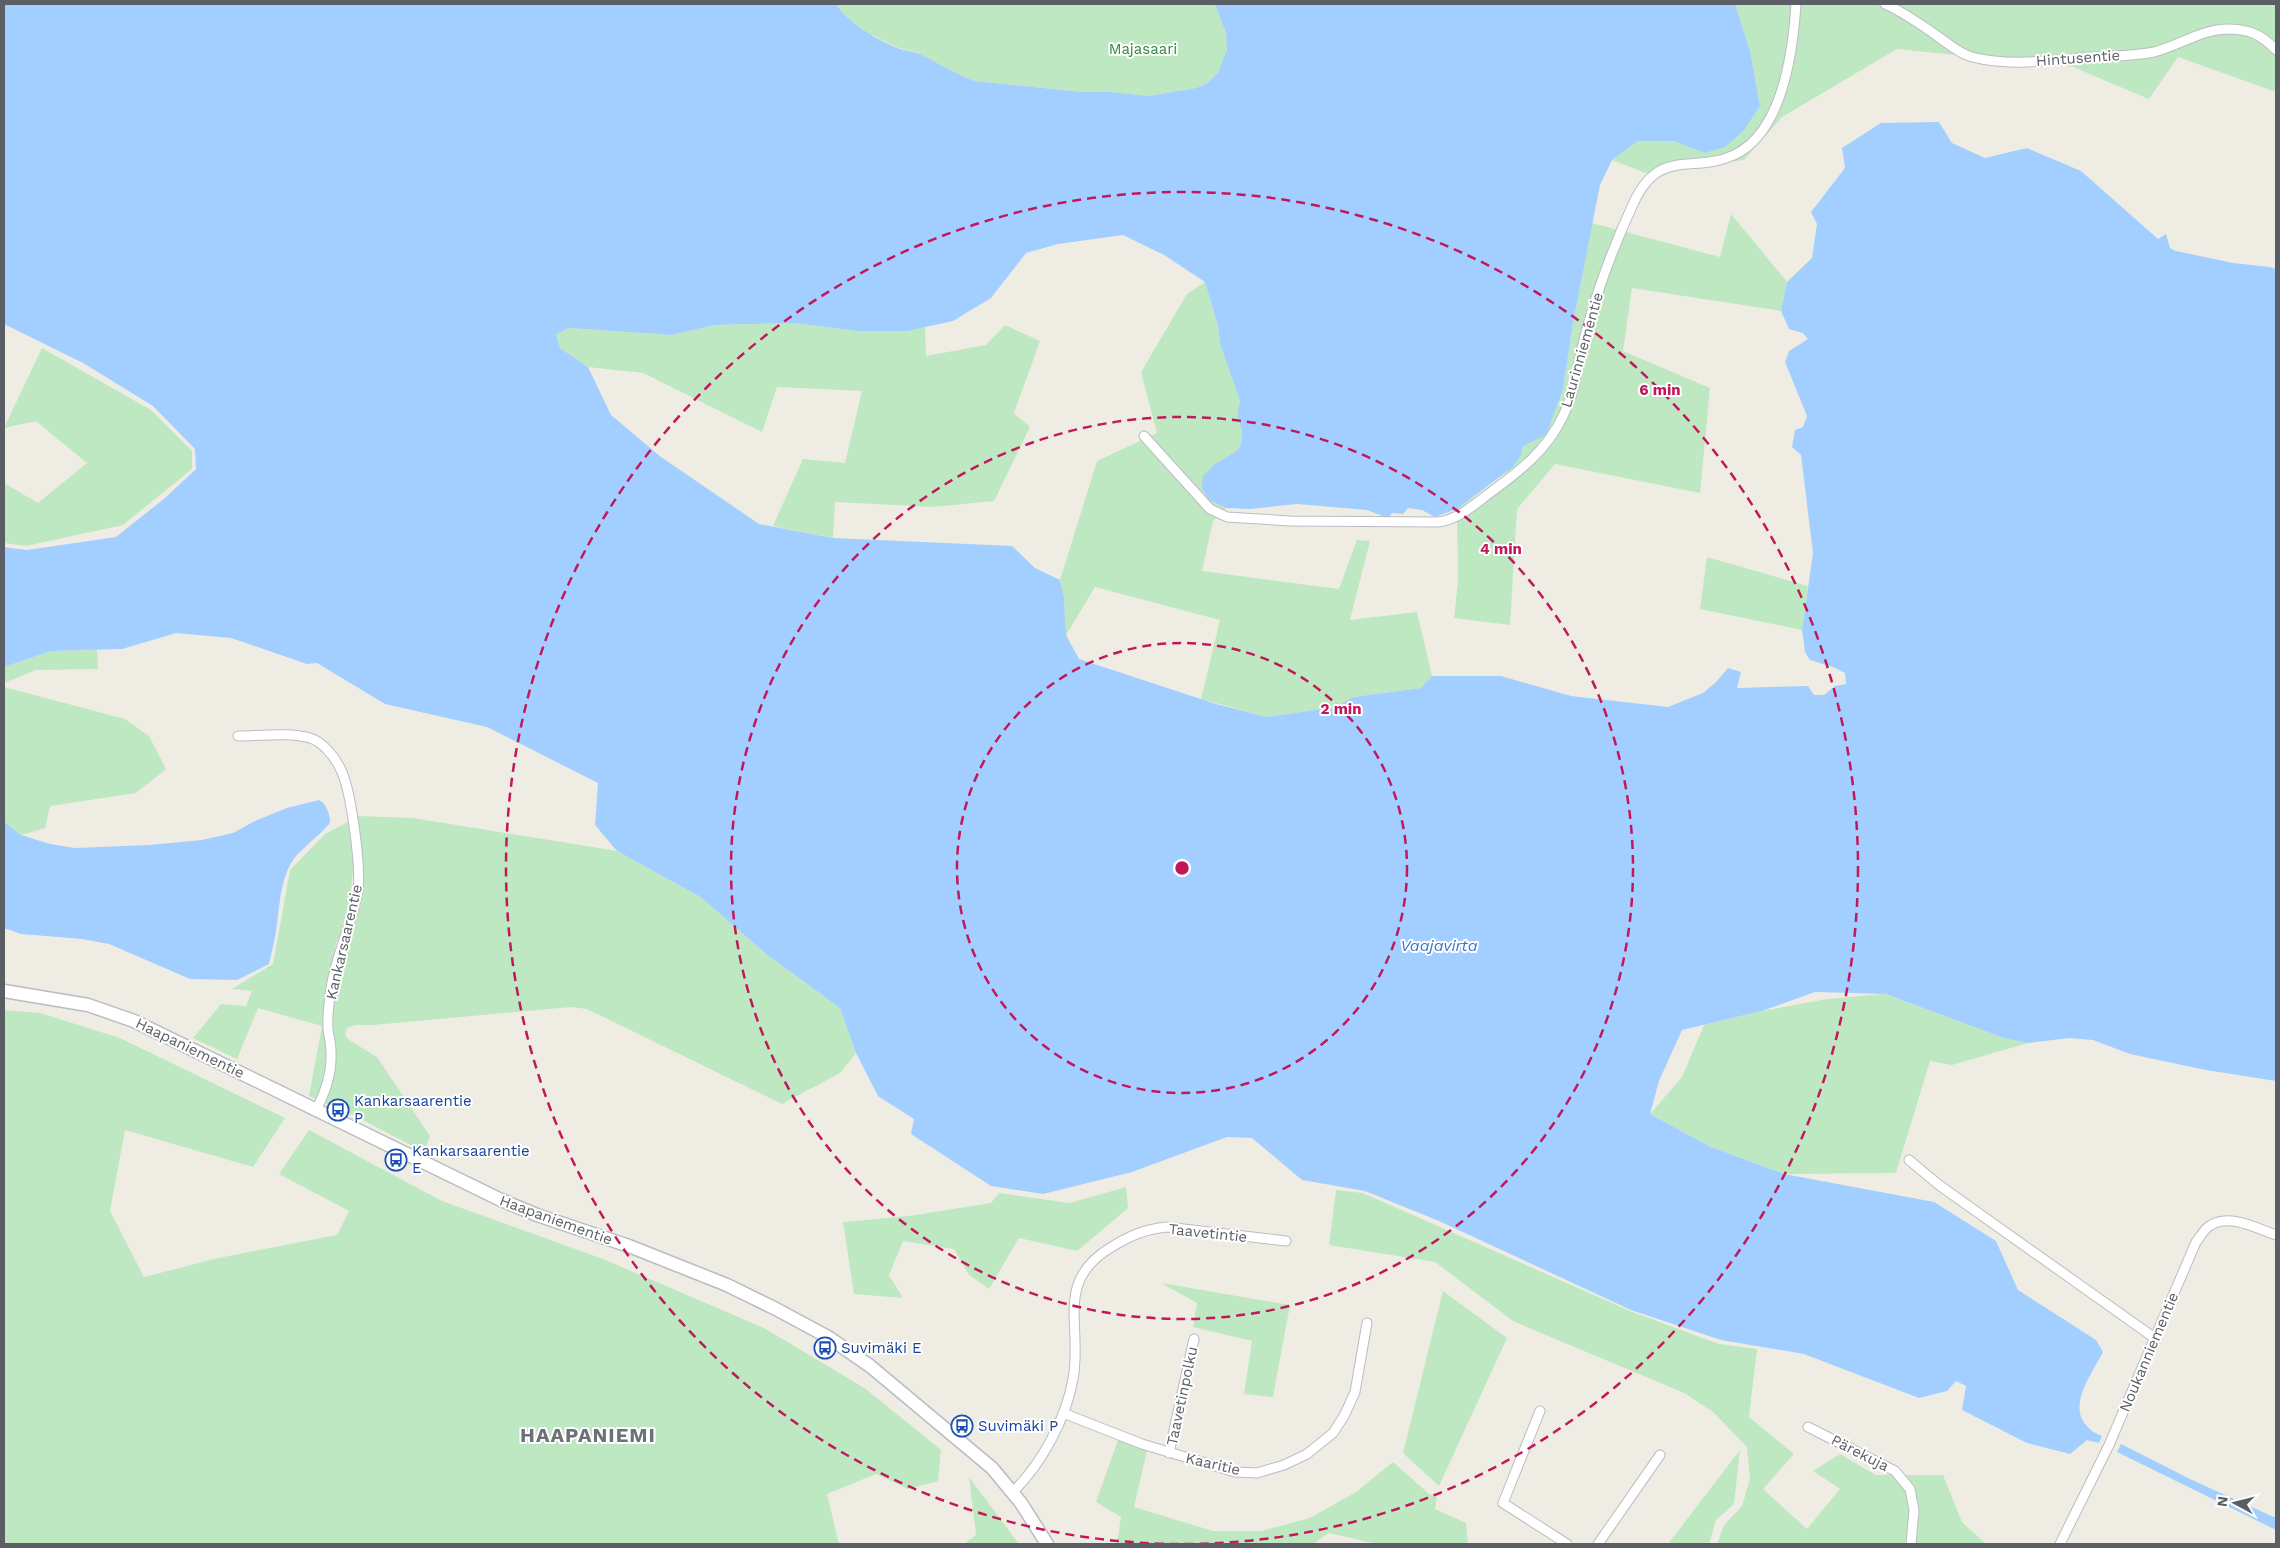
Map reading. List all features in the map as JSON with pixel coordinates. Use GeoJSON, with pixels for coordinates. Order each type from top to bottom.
{"type":"FeatureCollection","features":[{"type":"Feature","properties":{"kind":"street","name":"Laurinniementie"},"geometry":{"type":"LineString","coordinates":[[1144,436],[1210,509],[1227,517],[1290,521],[1439,522],[1448,521],[1467,510],[1531,461],[1563,417],[1571,395],[1585,335],[1607,265],[1635,200],[1645,184],[1657,171],[1681,164],[1717,161],[1734,155],[1746,148],[1762,131],[1778,102],[1794,31],[1796,4]]}},
{"type":"Feature","properties":{"kind":"street","name":"Hintusentie"},"geometry":{"type":"LineString","coordinates":[[1885,4],[1919,23],[1962,53],[1972,57],[1998,60],[2043,61],[2152,52],[2170,48],[2210,31],[2226,30],[2247,31],[2264,37],[2276,50]]}},
{"type":"Feature","properties":{"kind":"street","name":"Kankarsaarentie"},"geometry":{"type":"LineString","coordinates":[[238,736],[292,736],[316,741],[326,748],[342,770],[346,786],[358,856],[358,889],[331,986],[328,1016],[331,1051],[330,1068],[316,1110]]}},
{"type":"Feature","properties":{"kind":"street","name":"Haapaniementie"},"geometry":{"type":"LineString","coordinates":[[4,991],[72,1002],[126,1018],[189,1046],[501,1200],[537,1215],[638,1250],[727,1285],[776,1308],[828,1337],[870,1366],[992,1468],[1013,1492],[1047,1544]]}},
{"type":"Feature","properties":{"kind":"street"},"geometry":{"type":"LineString","coordinates":[[1909,1160],[1939,1185],[2156,1339]]}},
{"type":"Feature","properties":{"kind":"street","name":"Noukanniementie"},"geometry":{"type":"LineString","coordinates":[[2060,1544],[2109,1445],[2196,1242],[2208,1227],[2218,1221],[2233,1220],[2276,1235]]}},
{"type":"Feature","properties":{"kind":"street","name":"Taavetintie"},"geometry":{"type":"LineString","coordinates":[[1013,1492],[1039,1461],[1063,1413],[1073,1380],[1077,1352],[1073,1316],[1074,1300],[1080,1276],[1091,1262],[1132,1234],[1150,1228],[1167,1227],[1286,1242]]}},
{"type":"Feature","properties":{"kind":"street","name":"Kaaritie"},"geometry":{"type":"LineString","coordinates":[[1063,1413],[1169,1453],[1235,1472],[1257,1473],[1284,1465],[1306,1454],[1333,1433],[1344,1416],[1355,1392],[1368,1324]]}},
{"type":"Feature","properties":{"kind":"street","name":"Taavetinpolku"},"geometry":{"type":"LineString","coordinates":[[1169,1453],[1194,1340]]}},
{"type":"Feature","properties":{"kind":"street"},"geometry":{"type":"LineString","coordinates":[[1540,1411],[1503,1503],[1567,1544]]}},
{"type":"Feature","properties":{"kind":"street","name":"Pärekuja"},"geometry":{"type":"LineString","coordinates":[[1808,1427],[1895,1471],[1910,1489],[1914,1510],[1911,1544]]}},
{"type":"Feature","properties":{"kind":"street"},"geometry":{"type":"LineString","coordinates":[[1598,1544],[1660,1455]]}},
{"type":"Feature","properties":{"kind":"green space","name":"Majasaari"},"geometry":{"type":"Polygon","coordinates":[[[836,4],[1215,4],[1222,20],[1228,43],[1224,62],[1218,73],[1206,84],[1196,88],[1149,96],[1111,92],[1082,92],[975,81],[959,75],[918,53],[896,47],[862,30],[845,16],[836,4]]]}},
{"type":"Feature","properties":{"kind":"green space"},"geometry":{"type":"Polygon","coordinates":[[[1735,4],[2276,4],[2276,92],[2178,57],[2149,99],[2073,67],[1897,49],[1782,117],[1744,160],[1684,168],[1656,177],[1612,160],[1638,141],[1674,141],[1704,153],[1760,106],[1750,51],[1735,4]]]}},
{"type":"Feature","properties":{"kind":"green space"},"geometry":{"type":"Polygon","coordinates":[[[1731,214],[1787,282],[1781,311],[1632,288],[1623,351],[1710,388],[1700,493],[1555,464],[1517,509],[1510,625],[1454,618],[1458,582],[1457,509],[1486,490],[1514,464],[1523,446],[1563,389],[1573,323],[1592,223],[1720,257],[1731,214]]]}},
{"type":"Feature","properties":{"kind":"green space"},"geometry":{"type":"Polygon","coordinates":[[[1205,282],[1218,326],[1220,344],[1240,401],[1237,414],[1242,431],[1242,442],[1238,450],[1215,464],[1209,500],[1226,508],[1213,521],[1202,571],[1339,589],[1357,540],[1370,541],[1350,620],[1417,612],[1432,676],[1421,688],[1353,697],[1335,707],[1267,717],[1201,699],[1220,620],[1095,587],[1066,635],[1064,597],[1060,580],[1097,461],[1157,433],[1141,372],[1187,294],[1205,282]]]}},
{"type":"Feature","properties":{"kind":"green space"},"geometry":{"type":"Polygon","coordinates":[[[794,323],[876,331],[909,330],[925,327],[926,356],[986,345],[1005,325],[1040,341],[1014,413],[1030,427],[994,501],[934,507],[835,502],[833,538],[773,526],[803,459],[845,463],[862,391],[777,387],[762,432],[643,373],[588,367],[560,348],[556,334],[569,328],[671,335],[715,325],[794,323]]]}},
{"type":"Feature","properties":{"kind":"green space"},"geometry":{"type":"Polygon","coordinates":[[[42,348],[151,410],[192,451],[192,469],[123,525],[26,546],[4,543],[4,483],[38,503],[87,463],[36,421],[4,428],[42,348]]]}},
{"type":"Feature","properties":{"kind":"green space"},"geometry":{"type":"Polygon","coordinates":[[[1707,557],[1808,586],[1802,630],[1700,609],[1707,557]]]}},
{"type":"Feature","properties":{"kind":"green space"},"geometry":{"type":"Polygon","coordinates":[[[97,650],[98,669],[36,670],[4,683],[4,667],[51,651],[97,650]]]}},
{"type":"Feature","properties":{"kind":"green space"},"geometry":{"type":"Polygon","coordinates":[[[4,687],[125,719],[149,736],[166,769],[136,793],[50,806],[45,828],[21,835],[4,822],[4,687]]]}},
{"type":"Feature","properties":{"kind":"green space"},"geometry":{"type":"Polygon","coordinates":[[[357,816],[413,818],[617,851],[702,898],[766,954],[840,1008],[856,1053],[840,1073],[782,1104],[587,1009],[571,1007],[355,1025],[347,1028],[345,1035],[349,1040],[377,1057],[430,1136],[424,1152],[351,1114],[309,1096],[322,1026],[258,1008],[237,1059],[193,1038],[221,1004],[246,1006],[252,991],[232,989],[273,964],[290,870],[325,834],[348,822],[354,858],[349,914],[336,944],[326,992],[323,1025],[332,1018],[337,984],[362,891],[362,855],[357,816]]]}},
{"type":"Feature","properties":{"kind":"green space"},"geometry":{"type":"Polygon","coordinates":[[[1884,994],[2004,1038],[2028,1043],[1952,1065],[1930,1061],[1896,1173],[1784,1174],[1711,1147],[1650,1114],[1682,1077],[1704,1025],[1762,1011],[1827,999],[1884,994]]]}},
{"type":"Feature","properties":{"kind":"green space"},"geometry":{"type":"Polygon","coordinates":[[[4,1010],[40,1013],[120,1038],[285,1118],[253,1167],[125,1130],[110,1211],[144,1277],[218,1258],[337,1235],[349,1211],[279,1174],[309,1130],[442,1201],[603,1259],[764,1328],[866,1389],[941,1450],[938,1481],[908,1489],[876,1474],[827,1494],[839,1544],[4,1544],[4,1010]]]}},
{"type":"Feature","properties":{"kind":"green space"},"geometry":{"type":"Polygon","coordinates":[[[1126,1187],[1128,1208],[1077,1251],[1019,1238],[989,1289],[969,1275],[954,1249],[903,1241],[889,1275],[903,1298],[854,1294],[843,1222],[909,1216],[991,1203],[999,1193],[1070,1203],[1126,1187]]]}},
{"type":"Feature","properties":{"kind":"green space"},"geometry":{"type":"Polygon","coordinates":[[[1336,1190],[1363,1193],[1630,1311],[1719,1344],[1757,1349],[1749,1417],[1794,1454],[1763,1489],[1807,1529],[1840,1489],[1813,1471],[1840,1454],[1876,1475],[1943,1475],[1962,1522],[1986,1544],[1717,1544],[1724,1525],[1742,1506],[1750,1479],[1747,1447],[1713,1412],[1684,1393],[1513,1321],[1435,1262],[1329,1245],[1336,1190]]]}},
{"type":"Feature","properties":{"kind":"green space"},"geometry":{"type":"Polygon","coordinates":[[[1161,1283],[1290,1305],[1273,1397],[1244,1394],[1252,1341],[1193,1327],[1197,1303],[1161,1283]]]}},
{"type":"Feature","properties":{"kind":"green space"},"geometry":{"type":"Polygon","coordinates":[[[1443,1291],[1507,1338],[1439,1486],[1403,1453],[1443,1291]]]}},
{"type":"Feature","properties":{"kind":"green space"},"geometry":{"type":"Polygon","coordinates":[[[1118,1440],[1147,1451],[1134,1507],[1213,1531],[1262,1531],[1310,1518],[1356,1492],[1393,1462],[1429,1494],[1437,1497],[1435,1509],[1466,1523],[1468,1544],[1377,1544],[1329,1533],[1313,1544],[1117,1544],[1121,1517],[1096,1502],[1118,1440]]]}},
{"type":"Feature","properties":{"kind":"green space"},"geometry":{"type":"Polygon","coordinates":[[[1740,1450],[1734,1504],[1716,1520],[1709,1544],[1668,1544],[1740,1450]]]}},
{"type":"Feature","properties":{"kind":"green space"},"geometry":{"type":"Polygon","coordinates":[[[969,1477],[1019,1544],[964,1544],[976,1535],[969,1477]]]}},
{"type":"Feature","properties":{"kind":"water","name":"Vaajavirta"},"geometry":{"type":"Polygon","coordinates":[[[4,4],[836,4],[855,24],[880,40],[897,48],[920,54],[975,81],[1082,92],[1111,92],[1149,96],[1196,88],[1206,84],[1218,73],[1227,50],[1226,33],[1215,4],[1735,4],[1750,51],[1760,106],[1743,131],[1725,147],[1704,153],[1674,141],[1638,141],[1612,160],[1600,185],[1573,323],[1563,389],[1546,435],[1523,446],[1521,455],[1513,467],[1457,509],[1435,517],[1422,510],[1408,508],[1403,514],[1392,513],[1388,518],[1367,510],[1297,504],[1250,509],[1226,508],[1209,500],[1202,488],[1203,476],[1215,464],[1238,450],[1242,442],[1242,431],[1237,414],[1240,401],[1220,344],[1218,326],[1205,282],[1164,255],[1123,235],[1058,244],[1026,253],[991,298],[953,321],[907,331],[858,331],[794,323],[715,325],[671,335],[569,328],[556,334],[560,348],[588,367],[611,415],[661,457],[759,524],[833,538],[1012,546],[1035,568],[1060,580],[1064,597],[1066,635],[1079,659],[1216,704],[1267,717],[1335,707],[1353,697],[1421,688],[1432,676],[1501,676],[1571,696],[1668,707],[1703,693],[1728,668],[1741,672],[1737,688],[1808,686],[1814,695],[1824,695],[1835,686],[1846,684],[1845,673],[1810,660],[1805,652],[1802,630],[1813,553],[1801,455],[1792,447],[1795,430],[1803,427],[1807,416],[1785,362],[1789,351],[1808,339],[1803,333],[1789,329],[1781,311],[1787,282],[1812,258],[1817,224],[1811,212],[1845,168],[1842,148],[1881,123],[1939,122],[1952,143],[1985,158],[2027,148],[2081,171],[2158,239],[2166,234],[2170,248],[2176,251],[2233,263],[2276,269],[2276,1081],[2206,1070],[2130,1054],[2093,1040],[2069,1038],[2028,1043],[2004,1038],[1885,994],[1815,992],[1762,1011],[1682,1030],[1659,1081],[1650,1114],[1711,1147],[1784,1174],[1934,1202],[1996,1241],[2018,1290],[2096,1340],[2103,1352],[2083,1390],[2080,1400],[2082,1420],[2093,1432],[2102,1436],[2099,1443],[2087,1440],[2070,1454],[2027,1443],[1962,1410],[1966,1386],[1956,1381],[1947,1391],[1919,1398],[1804,1354],[1721,1340],[1631,1310],[1439,1221],[1365,1191],[1302,1180],[1252,1138],[1227,1137],[1132,1172],[1043,1194],[991,1186],[911,1134],[914,1119],[878,1096],[856,1053],[840,1008],[766,954],[702,898],[617,851],[595,825],[598,783],[487,727],[385,704],[317,663],[307,664],[231,638],[176,633],[122,649],[51,651],[4,667],[4,547],[27,550],[116,537],[165,498],[196,469],[195,449],[153,406],[83,363],[4,324],[4,4]]]}},
{"type":"Feature","properties":{"kind":"water"},"geometry":{"type":"Polygon","coordinates":[[[319,800],[327,809],[330,822],[296,856],[289,867],[282,890],[276,933],[269,964],[237,980],[190,979],[109,944],[82,939],[21,934],[4,928],[4,822],[21,835],[50,844],[75,848],[149,845],[202,840],[233,833],[255,821],[287,808],[319,800]]]}},
{"type":"Feature","properties":{"kind":"water"},"geometry":{"type":"Polygon","coordinates":[[[2121,1444],[2192,1480],[2276,1518],[2276,1530],[2117,1452],[2121,1444]]]}},
{"type":"Feature","properties":{"kind":"place","name":"Kankarsaarentie P"},"geometry":{"type":"Point","coordinates":[338,1110]}},
{"type":"Feature","properties":{"kind":"place","name":"Kankarsaarentie E"},"geometry":{"type":"Point","coordinates":[396,1160]}},
{"type":"Feature","properties":{"kind":"place","name":"Suvimäki E"},"geometry":{"type":"Point","coordinates":[825,1348]}},
{"type":"Feature","properties":{"kind":"place","name":"Suvimäki P"},"geometry":{"type":"Point","coordinates":[962,1426]}},
{"type":"Feature","properties":{"kind":"district","name":"HAAPANIEMI"},"geometry":{"type":"Point","coordinates":[588,1435]}}]}
